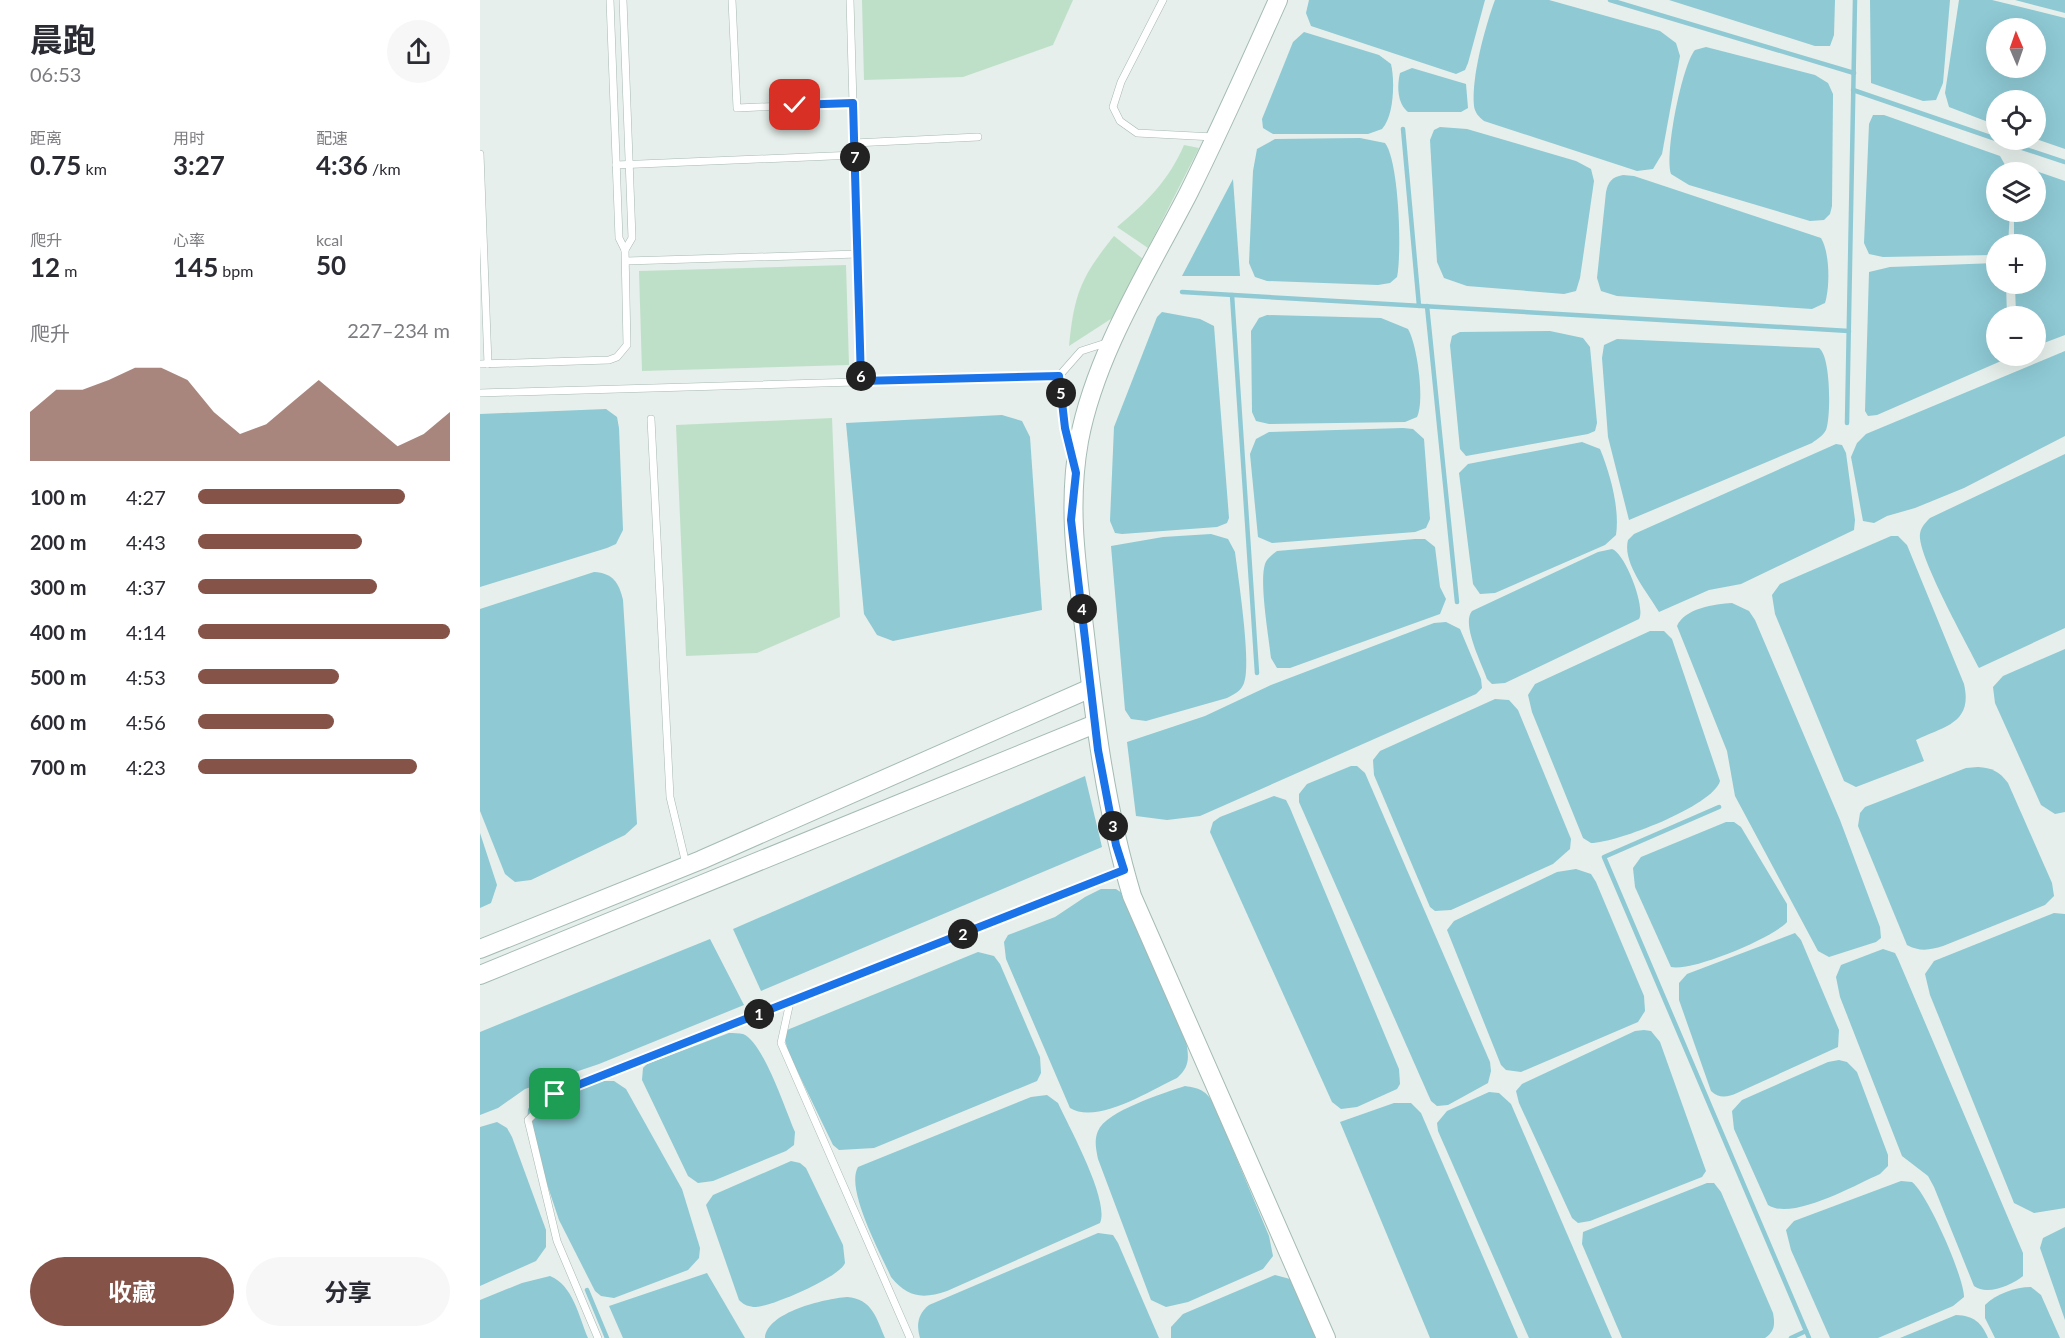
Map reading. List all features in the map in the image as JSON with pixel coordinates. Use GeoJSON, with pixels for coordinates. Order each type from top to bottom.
{"type":"FeatureCollection","features":[{"type":"Feature","properties":{"kind":"street"},"geometry":{"type":"LineString","coordinates":[[1278,0],[1217,138],[1114,340],[1095,387],[1082,430],[1071,520],[1095,724],[1116,845],[1137,907],[1326,1338]]}},
{"type":"Feature","properties":{"kind":"street"},"geometry":{"type":"LineString","coordinates":[[480,949],[686,866],[1091,688]]}},
{"type":"Feature","properties":{"kind":"street"},"geometry":{"type":"LineString","coordinates":[[480,975],[1095,724]]}},
{"type":"Feature","properties":{"kind":"lane"},"geometry":{"type":"LineString","coordinates":[[480,154],[484,364],[617,357],[627,345],[626,261],[625,250],[619,238],[610,0]]}},
{"type":"Feature","properties":{"kind":"lane"},"geometry":{"type":"LineString","coordinates":[[623,0],[632,238],[625,250]]}},
{"type":"Feature","properties":{"kind":"lane"},"geometry":{"type":"LineString","coordinates":[[732,0],[737,108],[853,103]]}},
{"type":"Feature","properties":{"kind":"lane"},"geometry":{"type":"LineString","coordinates":[[850,0],[861,381]]}},
{"type":"Feature","properties":{"kind":"lane"},"geometry":{"type":"LineString","coordinates":[[1163,0],[1121,82],[1113,106],[1120,121],[1137,133],[1217,138]]}},
{"type":"Feature","properties":{"kind":"lane"},"geometry":{"type":"LineString","coordinates":[[854,143],[978,137]]}},
{"type":"Feature","properties":{"kind":"lane"},"geometry":{"type":"LineString","coordinates":[[616,165],[855,155]]}},
{"type":"Feature","properties":{"kind":"lane"},"geometry":{"type":"LineString","coordinates":[[626,261],[858,254]]}},
{"type":"Feature","properties":{"kind":"lane"},"geometry":{"type":"LineString","coordinates":[[480,393],[1059,376],[1081,351],[1114,340]]}},
{"type":"Feature","properties":{"kind":"lane"},"geometry":{"type":"LineString","coordinates":[[1059,376],[1065,428],[1076,473]]}},
{"type":"Feature","properties":{"kind":"lane"},"geometry":{"type":"LineString","coordinates":[[651,419],[670,797],[686,866]]}},
{"type":"Feature","properties":{"kind":"lane"},"geometry":{"type":"LineString","coordinates":[[598,1338],[557,1241],[528,1120],[555,1094],[1124,870]]}},
{"type":"Feature","properties":{"kind":"lane"},"geometry":{"type":"LineString","coordinates":[[790,1002],[781,1043],[910,1338]]}},
{"type":"Feature","properties":{"kind":"green space"},"geometry":{"type":"Polygon","coordinates":[[[862,0],[1073,0],[1053,45],[963,77],[864,80],[862,0]]]}},
{"type":"Feature","properties":{"kind":"green space"},"geometry":{"type":"Polygon","coordinates":[[[1184,145],[1199,148],[1148,248],[1117,227],[1156,190],[1184,145]]]}},
{"type":"Feature","properties":{"kind":"green space"},"geometry":{"type":"Polygon","coordinates":[[[1114,236],[1143,259],[1117,315],[1069,346],[1081,287],[1094,263],[1114,236]]]}},
{"type":"Feature","properties":{"kind":"green space"},"geometry":{"type":"Polygon","coordinates":[[[846,265],[849,365],[642,371],[639,271],[846,265]]]}},
{"type":"Feature","properties":{"kind":"green space"},"geometry":{"type":"Polygon","coordinates":[[[832,418],[840,617],[757,653],[686,656],[676,425],[832,418]]]}},
{"type":"Feature","properties":{"kind":"water"},"geometry":{"type":"Polygon","coordinates":[[[1309,0],[1485,0],[1468,63],[1465,70],[1456,74],[1311,26],[1306,13],[1309,0]]]}},
{"type":"Feature","properties":{"kind":"water"},"geometry":{"type":"Polygon","coordinates":[[[1495,0],[1549,0],[1660,31],[1676,43],[1680,56],[1662,154],[1653,169],[1637,171],[1484,121],[1479,116],[1474,106],[1475,81],[1483,38],[1495,0]]]}},
{"type":"Feature","properties":{"kind":"water"},"geometry":{"type":"Polygon","coordinates":[[[1669,0],[1835,0],[1834,35],[1830,46],[1815,46],[1669,0]]]}},
{"type":"Feature","properties":{"kind":"water"},"geometry":{"type":"Polygon","coordinates":[[[1870,0],[1950,0],[1943,83],[1936,100],[1923,101],[1871,83],[1870,0]]]}},
{"type":"Feature","properties":{"kind":"water"},"geometry":{"type":"Polygon","coordinates":[[[1959,0],[1992,0],[2065,18],[2065,149],[2046,142],[2046,90],[1986,90],[1986,121],[1949,107],[1945,93],[1959,0]]]}},
{"type":"Feature","properties":{"kind":"water"},"geometry":{"type":"Polygon","coordinates":[[[2015,0],[2065,0],[2065,13],[2015,0]]]}},
{"type":"Feature","properties":{"kind":"water"},"geometry":{"type":"Polygon","coordinates":[[[1304,32],[1379,55],[1391,64],[1393,80],[1391,107],[1382,129],[1368,134],[1273,134],[1263,128],[1262,119],[1293,42],[1304,32]]]}},
{"type":"Feature","properties":{"kind":"water"},"geometry":{"type":"Polygon","coordinates":[[[1706,47],[1815,75],[1828,83],[1833,94],[1832,206],[1830,214],[1824,220],[1810,221],[1689,185],[1671,174],[1669,164],[1672,130],[1680,91],[1695,50],[1706,47]]]}},
{"type":"Feature","properties":{"kind":"water"},"geometry":{"type":"Polygon","coordinates":[[[1412,68],[1466,84],[1468,108],[1461,112],[1408,112],[1400,99],[1398,83],[1400,73],[1412,68]]]}},
{"type":"Feature","properties":{"kind":"water"},"geometry":{"type":"Polygon","coordinates":[[[1873,115],[1884,115],[2000,156],[2003,162],[1986,162],[1986,222],[2009,222],[2009,234],[1986,234],[1986,255],[1883,257],[1869,254],[1864,243],[1869,124],[1873,115]]]}},
{"type":"Feature","properties":{"kind":"water"},"geometry":{"type":"Polygon","coordinates":[[[1440,127],[1467,129],[1576,161],[1591,169],[1594,181],[1580,278],[1576,291],[1564,294],[1467,286],[1444,278],[1437,262],[1430,140],[1434,130],[1440,127]]]}},
{"type":"Feature","properties":{"kind":"water"},"geometry":{"type":"Polygon","coordinates":[[[1360,138],[1385,143],[1390,153],[1398,208],[1397,277],[1390,283],[1378,285],[1267,281],[1255,277],[1249,263],[1253,171],[1257,149],[1275,139],[1360,138]]]}},
{"type":"Feature","properties":{"kind":"water"},"geometry":{"type":"Polygon","coordinates":[[[2046,174],[2065,181],[2065,335],[2046,342],[2046,306],[2016,306],[2015,294],[2046,294],[2046,234],[2014,234],[2014,222],[2046,222],[2046,174]]]}},
{"type":"Feature","properties":{"kind":"water"},"geometry":{"type":"Polygon","coordinates":[[[1623,175],[1634,176],[1821,238],[1826,252],[1828,270],[1825,303],[1812,309],[1617,296],[1601,291],[1597,278],[1606,192],[1611,180],[1623,175]]]}},
{"type":"Feature","properties":{"kind":"water"},"geometry":{"type":"Polygon","coordinates":[[[1233,179],[1240,276],[1182,276],[1233,179]]]}},
{"type":"Feature","properties":{"kind":"water"},"geometry":{"type":"Polygon","coordinates":[[[1986,263],[1986,294],[2006,294],[2007,306],[1986,306],[1986,366],[1990,366],[1877,415],[1868,416],[1865,411],[1869,272],[1890,267],[1986,263]]]}},
{"type":"Feature","properties":{"kind":"water"},"geometry":{"type":"Polygon","coordinates":[[[1162,312],[1200,319],[1214,326],[1229,518],[1227,523],[1217,527],[1115,533],[1110,521],[1114,427],[1157,317],[1162,312]]]}},
{"type":"Feature","properties":{"kind":"water"},"geometry":{"type":"Polygon","coordinates":[[[1267,315],[1381,318],[1408,329],[1419,373],[1420,399],[1417,417],[1405,422],[1269,424],[1256,421],[1252,412],[1251,331],[1259,318],[1267,315]]]}},
{"type":"Feature","properties":{"kind":"water"},"geometry":{"type":"Polygon","coordinates":[[[1550,331],[1583,338],[1590,347],[1597,423],[1595,431],[1466,456],[1460,449],[1450,345],[1452,336],[1460,332],[1550,331]]]}},
{"type":"Feature","properties":{"kind":"water"},"geometry":{"type":"Polygon","coordinates":[[[1617,339],[1819,348],[1823,353],[1828,374],[1829,400],[1826,430],[1812,443],[1629,520],[1608,437],[1602,358],[1604,345],[1617,339]]]}},
{"type":"Feature","properties":{"kind":"water"},"geometry":{"type":"Polygon","coordinates":[[[2065,351],[2065,436],[1964,488],[1915,508],[1887,516],[1874,523],[1863,521],[1851,457],[1857,443],[1866,434],[2029,366],[2046,366],[2046,359],[2065,351]]]}},
{"type":"Feature","properties":{"kind":"water"},"geometry":{"type":"Polygon","coordinates":[[[606,409],[617,417],[619,428],[623,530],[616,544],[480,587],[480,414],[606,409]]]}},
{"type":"Feature","properties":{"kind":"water"},"geometry":{"type":"Polygon","coordinates":[[[1002,415],[1022,421],[1030,437],[1042,610],[893,641],[877,635],[864,614],[846,423],[1002,415]]]}},
{"type":"Feature","properties":{"kind":"water"},"geometry":{"type":"Polygon","coordinates":[[[1413,429],[1424,439],[1430,519],[1426,528],[1415,532],[1272,543],[1258,537],[1250,454],[1256,439],[1269,432],[1413,429]]]}},
{"type":"Feature","properties":{"kind":"water"},"geometry":{"type":"Polygon","coordinates":[[[1582,442],[1600,449],[1604,459],[1611,480],[1617,514],[1616,535],[1605,545],[1495,593],[1480,594],[1473,584],[1459,473],[1468,464],[1582,442]]]}},
{"type":"Feature","properties":{"kind":"water"},"geometry":{"type":"Polygon","coordinates":[[[1836,444],[1842,445],[1846,453],[1855,520],[1854,530],[1741,584],[1709,590],[1659,612],[1632,568],[1627,549],[1628,540],[1634,534],[1836,444]]]}},
{"type":"Feature","properties":{"kind":"water"},"geometry":{"type":"Polygon","coordinates":[[[2065,454],[2065,628],[1979,668],[1926,560],[1921,545],[1921,529],[1930,518],[2065,454]]]}},
{"type":"Feature","properties":{"kind":"water"},"geometry":{"type":"Polygon","coordinates":[[[1211,534],[1228,539],[1235,552],[1245,640],[1244,683],[1235,694],[1227,698],[1146,721],[1131,719],[1125,710],[1111,546],[1163,537],[1211,534]]]}},
{"type":"Feature","properties":{"kind":"water"},"geometry":{"type":"Polygon","coordinates":[[[1891,536],[1898,536],[1907,545],[1964,684],[1966,697],[1960,715],[1954,721],[1916,740],[1924,761],[1856,787],[1844,781],[1775,614],[1772,595],[1780,584],[1891,536]]]}},
{"type":"Feature","properties":{"kind":"water"},"geometry":{"type":"Polygon","coordinates":[[[1425,539],[1435,547],[1440,587],[1446,599],[1440,614],[1290,668],[1277,668],[1271,658],[1263,583],[1265,564],[1270,557],[1277,551],[1425,539]]]}},
{"type":"Feature","properties":{"kind":"water"},"geometry":{"type":"Polygon","coordinates":[[[1612,549],[1623,560],[1633,581],[1640,604],[1639,619],[1505,683],[1492,684],[1487,679],[1471,634],[1469,617],[1472,611],[1598,552],[1612,549]]]}},
{"type":"Feature","properties":{"kind":"water"},"geometry":{"type":"Polygon","coordinates":[[[594,572],[606,574],[614,580],[623,600],[637,824],[625,835],[531,880],[515,882],[505,874],[480,811],[480,609],[594,572]]]}},
{"type":"Feature","properties":{"kind":"water"},"geometry":{"type":"Polygon","coordinates":[[[1732,603],[1749,611],[1755,620],[1840,820],[1880,927],[1881,938],[1876,942],[1829,957],[1818,951],[1735,796],[1727,751],[1677,626],[1693,611],[1732,603]]]}},
{"type":"Feature","properties":{"kind":"water"},"geometry":{"type":"Polygon","coordinates":[[[1446,622],[1460,629],[1481,679],[1482,688],[1476,694],[1200,816],[1167,820],[1136,816],[1127,742],[1205,716],[1271,685],[1434,623],[1446,622]]]}},
{"type":"Feature","properties":{"kind":"water"},"geometry":{"type":"Polygon","coordinates":[[[1650,631],[1664,631],[1672,639],[1720,781],[1713,791],[1683,812],[1621,837],[1591,843],[1583,838],[1532,712],[1528,695],[1535,684],[1650,631]]]}},
{"type":"Feature","properties":{"kind":"water"},"geometry":{"type":"Polygon","coordinates":[[[2065,649],[2065,812],[2055,814],[2041,805],[1995,703],[1993,687],[2003,676],[2065,649]]]}},
{"type":"Feature","properties":{"kind":"water"},"geometry":{"type":"Polygon","coordinates":[[[1495,699],[1509,700],[1518,710],[1571,839],[1570,849],[1553,864],[1451,910],[1435,911],[1430,907],[1374,775],[1373,760],[1380,751],[1495,699]]]}},
{"type":"Feature","properties":{"kind":"water"},"geometry":{"type":"Polygon","coordinates":[[[1351,766],[1357,766],[1365,773],[1490,1062],[1491,1071],[1488,1083],[1448,1105],[1437,1106],[1431,1101],[1299,802],[1299,794],[1307,784],[1351,766]]]}},
{"type":"Feature","properties":{"kind":"water"},"geometry":{"type":"Polygon","coordinates":[[[1978,767],[1995,771],[2008,783],[2052,883],[2054,896],[2045,905],[1943,946],[1925,950],[1916,949],[1907,945],[1858,826],[1860,813],[1865,807],[1966,768],[1978,767]]]}},
{"type":"Feature","properties":{"kind":"water"},"geometry":{"type":"Polygon","coordinates":[[[1085,776],[1102,847],[761,991],[733,929],[1085,776]]]}},
{"type":"Feature","properties":{"kind":"water"},"geometry":{"type":"Polygon","coordinates":[[[1274,796],[1286,800],[1290,808],[1399,1069],[1400,1084],[1397,1089],[1357,1107],[1341,1109],[1332,1102],[1210,832],[1213,822],[1220,817],[1274,796]]]}},
{"type":"Feature","properties":{"kind":"water"},"geometry":{"type":"Polygon","coordinates":[[[1726,822],[1734,822],[1741,827],[1787,904],[1787,922],[1779,929],[1749,945],[1713,959],[1681,967],[1671,967],[1635,887],[1633,868],[1641,857],[1726,822]]]}},
{"type":"Feature","properties":{"kind":"water"},"geometry":{"type":"Polygon","coordinates":[[[480,833],[497,885],[491,903],[480,908],[480,833]]]}},
{"type":"Feature","properties":{"kind":"water"},"geometry":{"type":"Polygon","coordinates":[[[1576,869],[1591,874],[1596,882],[1644,996],[1645,1011],[1638,1022],[1521,1072],[1506,1070],[1501,1065],[1447,930],[1454,921],[1557,872],[1576,869]]]}},
{"type":"Feature","properties":{"kind":"water"},"geometry":{"type":"Polygon","coordinates":[[[1101,889],[1116,889],[1125,895],[1186,1041],[1188,1061],[1177,1078],[1139,1097],[1109,1109],[1081,1112],[1070,1108],[1006,959],[1004,942],[1008,935],[1055,917],[1101,889]]]}},
{"type":"Feature","properties":{"kind":"water"},"geometry":{"type":"Polygon","coordinates":[[[2054,913],[2065,914],[2065,1208],[2034,1213],[2014,1203],[1930,995],[1925,974],[1934,961],[2054,913]]]}},
{"type":"Feature","properties":{"kind":"water"},"geometry":{"type":"Polygon","coordinates":[[[1795,933],[1801,940],[1839,1030],[1838,1047],[1734,1094],[1717,1095],[1711,1091],[1679,1000],[1679,983],[1687,974],[1795,933]]]}},
{"type":"Feature","properties":{"kind":"water"},"geometry":{"type":"Polygon","coordinates":[[[710,939],[744,1005],[599,1064],[525,1089],[498,1108],[480,1115],[480,1032],[710,939]]]}},
{"type":"Feature","properties":{"kind":"water"},"geometry":{"type":"Polygon","coordinates":[[[1883,949],[1895,953],[1898,959],[2023,1253],[2023,1276],[2006,1286],[1986,1290],[1974,1286],[1928,1176],[1902,1156],[1840,997],[1836,977],[1841,965],[1883,949]]]}},
{"type":"Feature","properties":{"kind":"water"},"geometry":{"type":"Polygon","coordinates":[[[978,952],[994,956],[1000,964],[1040,1057],[1041,1073],[1037,1081],[874,1148],[839,1150],[833,1145],[788,1052],[784,1035],[787,1030],[978,952]]]}},
{"type":"Feature","properties":{"kind":"water"},"geometry":{"type":"Polygon","coordinates":[[[1635,1031],[1651,1031],[1660,1042],[1706,1171],[1702,1177],[1590,1221],[1578,1223],[1572,1218],[1519,1103],[1516,1091],[1522,1084],[1635,1031]]]}},
{"type":"Feature","properties":{"kind":"water"},"geometry":{"type":"Polygon","coordinates":[[[729,1033],[743,1034],[751,1039],[758,1049],[773,1078],[795,1132],[794,1145],[786,1151],[713,1181],[698,1183],[688,1176],[642,1080],[643,1068],[647,1064],[729,1033]]]}},
{"type":"Feature","properties":{"kind":"water"},"geometry":{"type":"Polygon","coordinates":[[[1839,1060],[1847,1062],[1857,1072],[1888,1155],[1888,1166],[1880,1174],[1824,1200],[1792,1208],[1779,1209],[1768,1205],[1734,1129],[1732,1111],[1742,1100],[1828,1062],[1839,1060]]]}},
{"type":"Feature","properties":{"kind":"water"},"geometry":{"type":"Polygon","coordinates":[[[599,1081],[614,1081],[626,1089],[682,1189],[700,1248],[699,1258],[688,1270],[614,1298],[601,1296],[595,1291],[559,1220],[527,1124],[528,1109],[532,1104],[599,1081]]]}},
{"type":"Feature","properties":{"kind":"water"},"geometry":{"type":"Polygon","coordinates":[[[1185,1086],[1201,1090],[1213,1102],[1269,1236],[1273,1256],[1263,1269],[1188,1302],[1166,1307],[1151,1300],[1098,1159],[1096,1141],[1098,1131],[1112,1117],[1137,1104],[1185,1086]]]}},
{"type":"Feature","properties":{"kind":"water"},"geometry":{"type":"Polygon","coordinates":[[[1489,1092],[1499,1093],[1511,1104],[1612,1338],[1529,1338],[1438,1131],[1437,1123],[1447,1111],[1489,1092]]]}},
{"type":"Feature","properties":{"kind":"water"},"geometry":{"type":"Polygon","coordinates":[[[1047,1095],[1058,1103],[1087,1164],[1099,1198],[1102,1213],[1100,1223],[947,1291],[923,1296],[910,1293],[897,1284],[891,1277],[860,1205],[855,1177],[858,1167],[1031,1097],[1047,1095]]]}},
{"type":"Feature","properties":{"kind":"water"},"geometry":{"type":"Polygon","coordinates":[[[1394,1103],[1411,1103],[1421,1113],[1518,1338],[1430,1338],[1340,1122],[1394,1103]]]}},
{"type":"Feature","properties":{"kind":"water"},"geometry":{"type":"Polygon","coordinates":[[[497,1122],[507,1128],[512,1137],[546,1230],[546,1247],[536,1261],[480,1286],[480,1127],[497,1122]]]}},
{"type":"Feature","properties":{"kind":"water"},"geometry":{"type":"Polygon","coordinates":[[[791,1161],[800,1163],[806,1168],[843,1245],[845,1263],[831,1276],[805,1290],[776,1302],[756,1307],[749,1306],[739,1300],[706,1205],[713,1195],[791,1161]]]}},
{"type":"Feature","properties":{"kind":"water"},"geometry":{"type":"Polygon","coordinates":[[[1901,1181],[1912,1182],[1919,1189],[1935,1218],[1952,1255],[1964,1297],[1953,1306],[1878,1338],[1830,1338],[1791,1250],[1786,1230],[1794,1221],[1901,1181]]]}},
{"type":"Feature","properties":{"kind":"water"},"geometry":{"type":"Polygon","coordinates":[[[1707,1183],[1714,1183],[1721,1192],[1773,1313],[1772,1330],[1765,1338],[1622,1338],[1582,1244],[1583,1232],[1707,1183]]]}},
{"type":"Feature","properties":{"kind":"water"},"geometry":{"type":"Polygon","coordinates":[[[2065,1227],[2065,1320],[2040,1248],[2043,1238],[2065,1227]]]}},
{"type":"Feature","properties":{"kind":"water"},"geometry":{"type":"Polygon","coordinates":[[[1098,1233],[1113,1235],[1118,1243],[1159,1338],[920,1338],[919,1320],[922,1312],[929,1305],[1098,1233]]]}},
{"type":"Feature","properties":{"kind":"water"},"geometry":{"type":"Polygon","coordinates":[[[707,1273],[745,1338],[623,1338],[609,1306],[707,1273]]]}},
{"type":"Feature","properties":{"kind":"water"},"geometry":{"type":"Polygon","coordinates":[[[1275,1275],[1290,1279],[1317,1338],[1171,1338],[1171,1327],[1183,1314],[1275,1275]]]}},
{"type":"Feature","properties":{"kind":"water"},"geometry":{"type":"Polygon","coordinates":[[[550,1276],[558,1280],[570,1294],[588,1338],[480,1338],[480,1300],[522,1283],[550,1276]]]}},
{"type":"Feature","properties":{"kind":"water"},"geometry":{"type":"Polygon","coordinates":[[[2031,1287],[2041,1295],[2060,1338],[1995,1338],[1985,1318],[1985,1305],[2006,1292],[2031,1287]]]}},
{"type":"Feature","properties":{"kind":"water"},"geometry":{"type":"Polygon","coordinates":[[[847,1297],[855,1298],[868,1305],[876,1316],[885,1338],[765,1338],[768,1329],[775,1321],[798,1308],[847,1297]]]}},
{"type":"Feature","properties":{"kind":"water"},"geometry":{"type":"Polygon","coordinates":[[[1956,1315],[1976,1321],[1988,1338],[1900,1338],[1956,1315]]]}},
{"type":"Feature","properties":{"kind":"waterway"},"geometry":{"type":"LineString","coordinates":[[1610,0],[1854,73]]}},
{"type":"Feature","properties":{"kind":"waterway"},"geometry":{"type":"LineString","coordinates":[[1847,423],[1855,0]]}},
{"type":"Feature","properties":{"kind":"waterway"},"geometry":{"type":"LineString","coordinates":[[1853,90],[1986,136]]}},
{"type":"Feature","properties":{"kind":"waterway"},"geometry":{"type":"LineString","coordinates":[[1403,129],[1419,306]]}},
{"type":"Feature","properties":{"kind":"waterway"},"geometry":{"type":"LineString","coordinates":[[2028,150],[2065,162]]}},
{"type":"Feature","properties":{"kind":"waterway"},"geometry":{"type":"LineString","coordinates":[[1182,292],[1849,331]]}},
{"type":"Feature","properties":{"kind":"waterway"},"geometry":{"type":"LineString","coordinates":[[1232,295],[1257,673]]}},
{"type":"Feature","properties":{"kind":"waterway"},"geometry":{"type":"LineString","coordinates":[[1427,306],[1457,602]]}},
{"type":"Feature","properties":{"kind":"waterway"},"geometry":{"type":"LineString","coordinates":[[1719,807],[1604,857],[1809,1338]]}},
{"type":"Feature","properties":{"kind":"waterway"},"geometry":{"type":"LineString","coordinates":[[587,1290],[607,1338]]}},
{"type":"Feature","properties":{"kind":"waterway"},"geometry":{"type":"LineString","coordinates":[[1791,1338],[1806,1331]]}},
{"type":"Feature","properties":{"kind":"route"},"geometry":{"type":"LineString","coordinates":[[555,1094],[1124,870],[1116,845],[1098,750],[1071,520],[1076,473],[1065,428],[1059,376],[861,381],[853,103],[795,105]]}}]}
